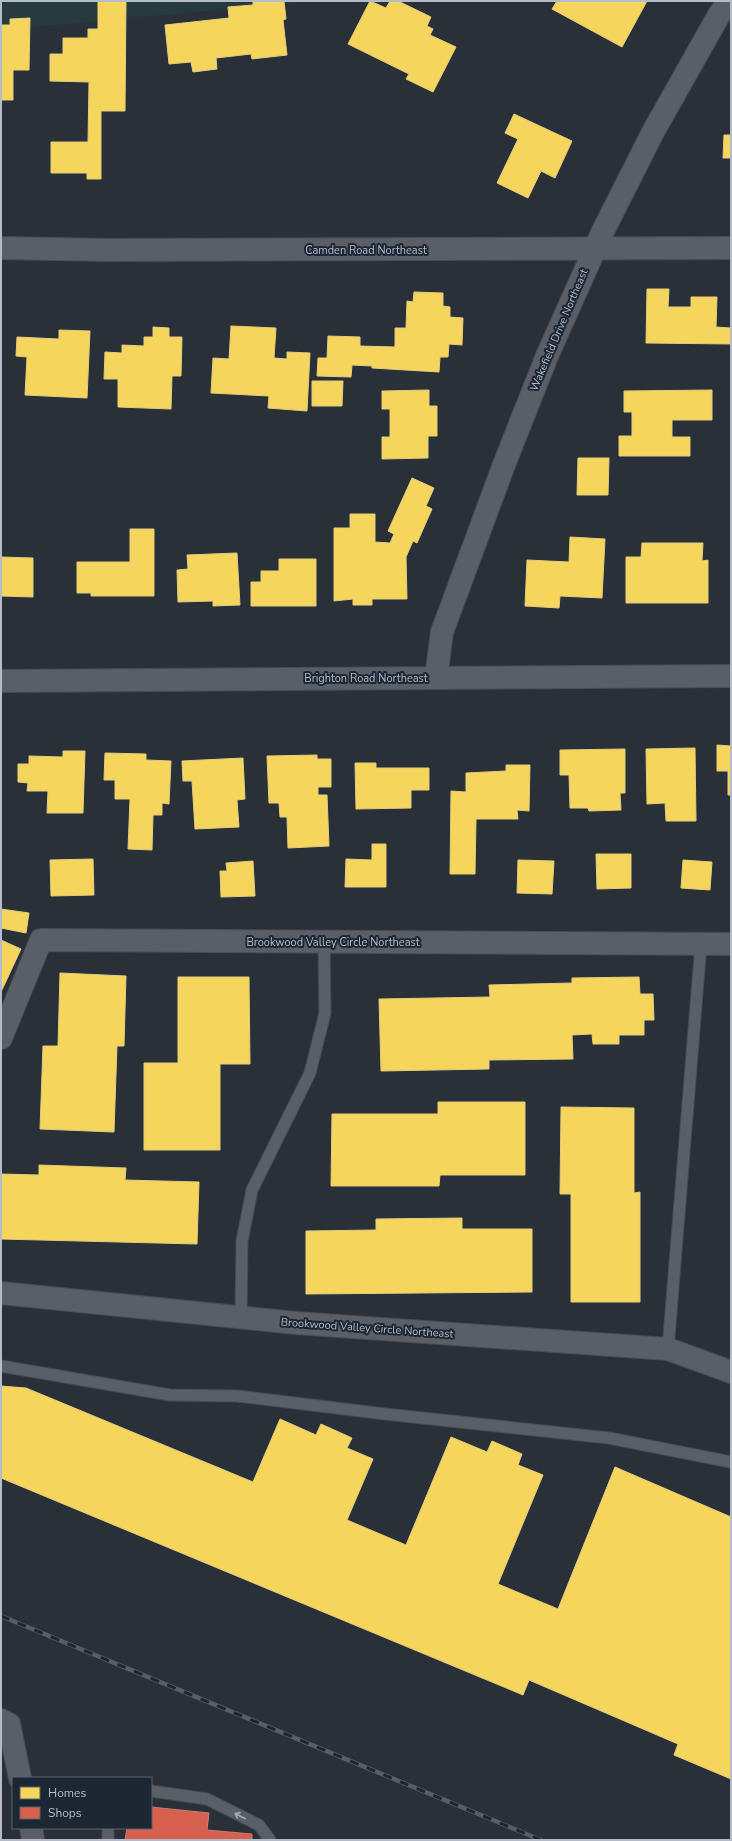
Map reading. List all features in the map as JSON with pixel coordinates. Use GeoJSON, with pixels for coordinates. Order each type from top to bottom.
{"type":"FeatureCollection","features":[{"type":"Feature","properties":{"kind":"street","name":"Wakefield Drive Northeast"},"geometry":{"type":"LineString","coordinates":[[436,678],[442,632],[546,356],[594,249],[653,132],[719,15],[729,1]]}},
{"type":"Feature","properties":{"kind":"street","name":"Camden Road Northeast"},"geometry":{"type":"LineString","coordinates":[[1,248],[108,250],[731,248]]}},
{"type":"Feature","properties":{"kind":"street","name":"Brighton Road Northeast"},"geometry":{"type":"LineString","coordinates":[[1,681],[731,676]]}},
{"type":"Feature","properties":{"kind":"street","name":"Brookwood Valley Circle Northeast"},"geometry":{"type":"LineString","coordinates":[[1,1038],[41,940],[731,944]]}},
{"type":"Feature","properties":{"kind":"street","name":"Brookwood Valley Circle Northeast"},"geometry":{"type":"LineString","coordinates":[[1,1293],[312,1324],[668,1349],[731,1372]]}},
{"type":"Feature","properties":{"kind":"street"},"geometry":{"type":"LineString","coordinates":[[1,1720],[9,1724],[20,1777]]}},
{"type":"Feature","properties":{"kind":"street"},"geometry":{"type":"LineString","coordinates":[[31,1829],[33,1840]]}},
{"type":"Feature","properties":{"kind":"lane"},"geometry":{"type":"LineString","coordinates":[[240,1317],[242,1240],[252,1190],[310,1073],[325,1013],[324,942]]}},
{"type":"Feature","properties":{"kind":"lane"},"geometry":{"type":"LineString","coordinates":[[668,1349],[701,944]]}},
{"type":"Feature","properties":{"kind":"lane"},"geometry":{"type":"LineString","coordinates":[[1,1366],[170,1395],[237,1396],[385,1414],[609,1438],[731,1462]]}},
{"type":"Feature","properties":{"kind":"lane"},"geometry":{"type":"LineString","coordinates":[[152,1791],[207,1799],[259,1825],[270,1840]]}},
{"type":"Feature","properties":{"kind":"lane"},"geometry":{"type":"LineString","coordinates":[[108,1829],[108,1840]]}},
{"type":"Feature","properties":{"kind":"green space"},"geometry":{"type":"Polygon","coordinates":[[[1,1],[294,1],[294,3],[1,30],[1,1]]]}},
{"type":"Feature","properties":{"kind":"building: Homes"},"geometry":{"type":"Polygon","coordinates":[[[98,1],[126,1],[125,111],[101,111],[101,179],[87,179],[87,173],[51,173],[51,142],[88,142],[89,82],[50,81],[50,54],[63,54],[63,38],[88,38],[88,29],[98,29],[98,1]]]}},
{"type":"Feature","properties":{"kind":"building: Homes"},"geometry":{"type":"Polygon","coordinates":[[[253,1],[284,1],[286,19],[283,20],[287,55],[252,59],[251,54],[216,58],[217,69],[193,72],[191,62],[169,64],[165,25],[229,18],[228,7],[253,5],[253,1]]]}},
{"type":"Feature","properties":{"kind":"building: Homes"},"geometry":{"type":"Polygon","coordinates":[[[370,1],[386,8],[390,1],[398,1],[431,17],[427,26],[433,29],[430,35],[456,47],[433,92],[406,79],[409,74],[348,44],[370,1]]]}},
{"type":"Feature","properties":{"kind":"building: Homes"},"geometry":{"type":"Polygon","coordinates":[[[557,1],[647,1],[622,47],[552,9],[557,1]]]}},
{"type":"Feature","properties":{"kind":"building: Homes"},"geometry":{"type":"Polygon","coordinates":[[[30,18],[29,70],[13,70],[13,100],[1,100],[1,25],[10,25],[10,19],[30,18]]]}},
{"type":"Feature","properties":{"kind":"building: Homes"},"geometry":{"type":"Polygon","coordinates":[[[514,114],[572,141],[555,178],[541,171],[528,198],[497,183],[518,139],[505,133],[514,114]]]}},
{"type":"Feature","properties":{"kind":"building: Homes"},"geometry":{"type":"Polygon","coordinates":[[[724,135],[731,135],[731,158],[723,158],[724,135]]]}},
{"type":"Feature","properties":{"kind":"building: Homes"},"geometry":{"type":"Polygon","coordinates":[[[647,289],[669,289],[668,307],[691,307],[691,297],[717,297],[716,327],[731,328],[731,344],[646,343],[647,289]]]}},
{"type":"Feature","properties":{"kind":"building: Homes"},"geometry":{"type":"Polygon","coordinates":[[[414,292],[443,293],[443,306],[450,307],[450,317],[463,318],[462,345],[449,344],[448,357],[440,357],[439,372],[372,368],[372,366],[352,365],[351,377],[317,376],[318,358],[327,358],[328,336],[360,337],[360,346],[395,347],[395,328],[406,328],[407,301],[413,302],[414,292]]]}},
{"type":"Feature","properties":{"kind":"building: Homes"},"geometry":{"type":"Polygon","coordinates":[[[231,326],[276,328],[274,358],[287,359],[287,352],[310,353],[307,411],[268,408],[269,396],[211,393],[213,358],[229,359],[231,326]]]}},
{"type":"Feature","properties":{"kind":"building: Homes"},"geometry":{"type":"Polygon","coordinates":[[[153,327],[169,328],[169,337],[182,337],[181,376],[172,376],[171,409],[118,407],[118,379],[104,379],[105,352],[122,353],[122,345],[144,346],[144,337],[153,337],[153,327]]]}},
{"type":"Feature","properties":{"kind":"building: Homes"},"geometry":{"type":"Polygon","coordinates":[[[59,330],[90,331],[87,398],[25,395],[27,357],[16,356],[17,337],[59,339],[59,330]]]}},
{"type":"Feature","properties":{"kind":"building: Homes"},"geometry":{"type":"Polygon","coordinates":[[[312,381],[343,381],[342,406],[312,406],[312,381]]]}},
{"type":"Feature","properties":{"kind":"building: Homes"},"geometry":{"type":"Polygon","coordinates":[[[429,390],[429,406],[437,406],[437,436],[428,436],[428,458],[382,459],[382,437],[390,437],[390,409],[382,409],[382,391],[429,390]]]}},
{"type":"Feature","properties":{"kind":"building: Homes"},"geometry":{"type":"Polygon","coordinates":[[[712,390],[712,420],[672,420],[672,437],[690,437],[690,456],[619,456],[619,436],[632,436],[632,412],[624,412],[624,391],[712,390]]]}},
{"type":"Feature","properties":{"kind":"building: Homes"},"geometry":{"type":"Polygon","coordinates":[[[578,458],[609,458],[608,495],[577,495],[578,458]]]}},
{"type":"Feature","properties":{"kind":"building: Homes"},"geometry":{"type":"Polygon","coordinates":[[[412,478],[434,488],[426,506],[432,509],[417,543],[413,541],[406,557],[407,599],[372,599],[372,605],[353,605],[353,599],[334,601],[334,528],[350,528],[350,514],[375,514],[375,542],[390,543],[394,534],[388,531],[412,478]]]}},
{"type":"Feature","properties":{"kind":"building: Homes"},"geometry":{"type":"Polygon","coordinates":[[[130,529],[154,529],[154,596],[91,596],[91,593],[77,593],[77,562],[130,562],[130,529]]]}},
{"type":"Feature","properties":{"kind":"building: Homes"},"geometry":{"type":"Polygon","coordinates":[[[570,537],[605,539],[602,598],[560,596],[559,608],[525,606],[527,560],[569,562],[570,537]]]}},
{"type":"Feature","properties":{"kind":"building: Homes"},"geometry":{"type":"Polygon","coordinates":[[[642,543],[703,543],[702,561],[708,560],[708,603],[626,603],[626,557],[641,557],[642,543]]]}},
{"type":"Feature","properties":{"kind":"building: Homes"},"geometry":{"type":"Polygon","coordinates":[[[237,553],[240,605],[213,606],[213,601],[178,602],[177,570],[188,569],[187,555],[237,553]]]}},
{"type":"Feature","properties":{"kind":"building: Homes"},"geometry":{"type":"Polygon","coordinates":[[[1,557],[33,558],[33,597],[1,596],[1,557]]]}},
{"type":"Feature","properties":{"kind":"building: Homes"},"geometry":{"type":"Polygon","coordinates":[[[279,559],[316,559],[316,606],[251,606],[251,582],[261,582],[261,571],[279,571],[279,559]]]}},
{"type":"Feature","properties":{"kind":"building: Homes"},"geometry":{"type":"Polygon","coordinates":[[[717,745],[731,746],[731,795],[728,795],[728,771],[717,771],[717,745]]]}},
{"type":"Feature","properties":{"kind":"building: Homes"},"geometry":{"type":"Polygon","coordinates":[[[695,748],[696,821],[666,821],[665,803],[647,804],[646,749],[695,748]]]}},
{"type":"Feature","properties":{"kind":"building: Homes"},"geometry":{"type":"Polygon","coordinates":[[[625,749],[625,793],[620,793],[621,810],[589,811],[588,808],[570,808],[569,775],[560,775],[560,750],[625,749]]]}},
{"type":"Feature","properties":{"kind":"building: Homes"},"geometry":{"type":"Polygon","coordinates":[[[63,751],[85,751],[83,813],[47,813],[48,791],[27,791],[28,783],[18,782],[18,764],[29,764],[29,756],[63,757],[63,751]]]}},
{"type":"Feature","properties":{"kind":"building: Homes"},"geometry":{"type":"Polygon","coordinates":[[[105,753],[146,754],[146,760],[171,761],[169,804],[162,803],[162,815],[153,815],[152,850],[128,849],[130,799],[115,799],[115,780],[104,780],[105,753]]]}},
{"type":"Feature","properties":{"kind":"building: Homes"},"geometry":{"type":"Polygon","coordinates":[[[317,755],[317,759],[331,759],[331,787],[318,787],[318,795],[327,795],[329,846],[288,848],[287,817],[280,817],[279,803],[269,803],[267,756],[317,755]]]}},
{"type":"Feature","properties":{"kind":"building: Homes"},"geometry":{"type":"Polygon","coordinates":[[[243,758],[245,799],[237,800],[239,827],[195,829],[192,781],[183,781],[182,761],[243,758]]]}},
{"type":"Feature","properties":{"kind":"building: Homes"},"geometry":{"type":"Polygon","coordinates":[[[355,763],[376,763],[376,768],[429,768],[429,790],[411,790],[411,808],[356,809],[355,763]]]}},
{"type":"Feature","properties":{"kind":"building: Homes"},"geometry":{"type":"Polygon","coordinates":[[[506,765],[530,765],[529,811],[517,810],[518,819],[476,819],[475,874],[450,874],[451,791],[466,792],[466,773],[506,771],[506,765]]]}},
{"type":"Feature","properties":{"kind":"building: Homes"},"geometry":{"type":"Polygon","coordinates":[[[372,844],[386,844],[386,887],[345,887],[346,859],[372,860],[372,844]]]}},
{"type":"Feature","properties":{"kind":"building: Homes"},"geometry":{"type":"Polygon","coordinates":[[[596,854],[631,854],[631,888],[597,889],[596,854]]]}},
{"type":"Feature","properties":{"kind":"building: Homes"},"geometry":{"type":"Polygon","coordinates":[[[93,859],[94,895],[51,896],[50,860],[93,859]]]}},
{"type":"Feature","properties":{"kind":"building: Homes"},"geometry":{"type":"Polygon","coordinates":[[[518,860],[554,861],[552,894],[517,893],[518,860]]]}},
{"type":"Feature","properties":{"kind":"building: Homes"},"geometry":{"type":"Polygon","coordinates":[[[683,860],[712,862],[710,890],[681,888],[683,860]]]}},
{"type":"Feature","properties":{"kind":"building: Homes"},"geometry":{"type":"Polygon","coordinates":[[[253,861],[255,896],[221,897],[220,871],[227,871],[226,863],[253,861]]]}},
{"type":"Feature","properties":{"kind":"building: Homes"},"geometry":{"type":"Polygon","coordinates":[[[1,909],[29,913],[26,933],[1,928],[1,909]]]}},
{"type":"Feature","properties":{"kind":"building: Homes"},"geometry":{"type":"Polygon","coordinates":[[[1,940],[21,949],[1,992],[1,940]]]}},
{"type":"Feature","properties":{"kind":"building: Homes"},"geometry":{"type":"Polygon","coordinates":[[[60,973],[126,976],[124,1046],[117,1046],[114,1132],[40,1129],[43,1046],[58,1046],[60,973]]]}},
{"type":"Feature","properties":{"kind":"building: Homes"},"geometry":{"type":"Polygon","coordinates":[[[178,977],[249,977],[250,1064],[220,1064],[220,1150],[144,1150],[144,1063],[178,1063],[178,977]]]}},
{"type":"Feature","properties":{"kind":"building: Homes"},"geometry":{"type":"Polygon","coordinates":[[[639,977],[640,994],[653,994],[654,1020],[644,1020],[644,1035],[619,1035],[619,1044],[593,1044],[592,1034],[572,1035],[573,1059],[489,1060],[489,1069],[381,1071],[379,999],[490,997],[489,985],[572,983],[572,978],[639,977]]]}},
{"type":"Feature","properties":{"kind":"building: Homes"},"geometry":{"type":"Polygon","coordinates":[[[438,1102],[525,1102],[525,1175],[440,1175],[439,1186],[331,1186],[332,1114],[438,1114],[438,1102]]]}},
{"type":"Feature","properties":{"kind":"building: Homes"},"geometry":{"type":"Polygon","coordinates":[[[561,1107],[634,1108],[634,1193],[640,1192],[640,1302],[571,1302],[571,1194],[560,1194],[561,1107]]]}},
{"type":"Feature","properties":{"kind":"building: Homes"},"geometry":{"type":"Polygon","coordinates":[[[39,1165],[126,1168],[125,1180],[199,1182],[197,1244],[1,1239],[1,1174],[39,1175],[39,1165]]]}},
{"type":"Feature","properties":{"kind":"building: Homes"},"geometry":{"type":"Polygon","coordinates":[[[462,1218],[462,1229],[532,1229],[532,1292],[306,1294],[306,1231],[376,1230],[376,1219],[462,1218]]]}},
{"type":"Feature","properties":{"kind":"building: Homes"},"geometry":{"type":"Polygon","coordinates":[[[1,1386],[26,1388],[253,1482],[280,1419],[316,1435],[321,1424],[352,1438],[347,1448],[373,1459],[347,1520],[406,1545],[451,1437],[487,1452],[492,1441],[522,1454],[518,1465],[543,1475],[498,1584],[558,1609],[615,1467],[731,1517],[731,1779],[674,1755],[678,1744],[529,1680],[523,1695],[1,1478],[1,1386]]]}},
{"type":"Feature","properties":{"kind":"building: Shops"},"geometry":{"type":"Polygon","coordinates":[[[152,1807],[209,1813],[207,1830],[252,1834],[252,1840],[125,1840],[127,1829],[152,1829],[152,1807]]]}},
{"type":"Feature","properties":{"kind":"railway"},"geometry":{"type":"LineString","coordinates":[[1,1616],[541,1840]]}}]}
